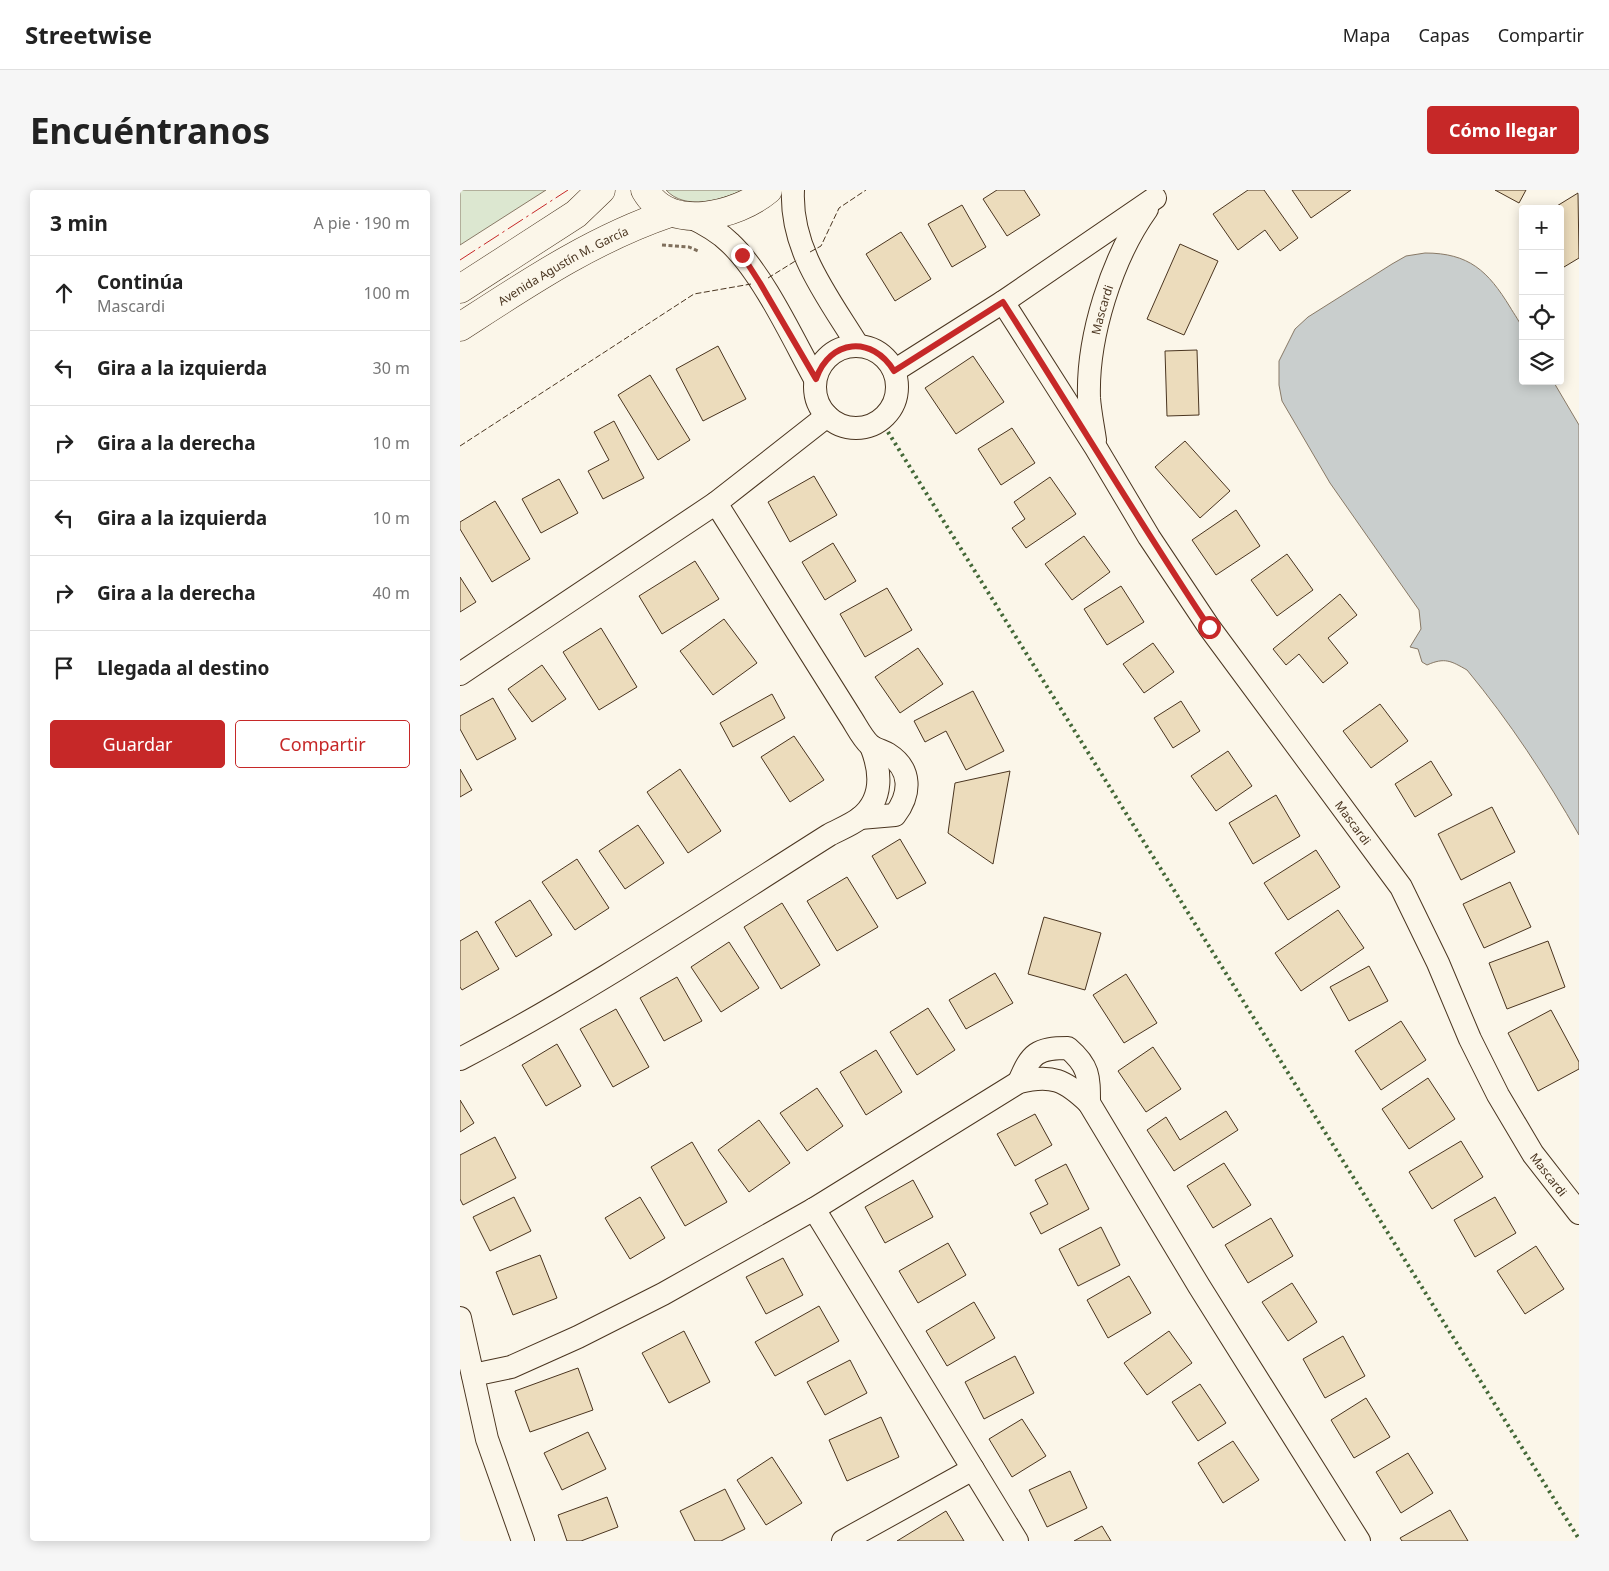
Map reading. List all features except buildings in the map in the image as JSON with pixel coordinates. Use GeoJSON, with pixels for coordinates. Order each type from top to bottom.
{"type":"FeatureCollection","features":[{"type":"Feature","properties":{"kind":"main road"},"geometry":{"type":"LineString","coordinates":[[460,289],[576,214],[601,190]]}},
{"type":"Feature","properties":{"kind":"main road"},"geometry":{"type":"LineString","coordinates":[[645,190],[656,205],[679,215]]}},
{"type":"Feature","properties":{"kind":"main road","name":"Avenida Agustín M. García"},"geometry":{"type":"LineString","coordinates":[[460,327],[557,264],[632,226],[679,215],[733,209],[768,190]]}},
{"type":"Feature","properties":{"kind":"street"},"geometry":{"type":"LineString","coordinates":[[793,190],[795,224],[804,256],[858,346]]}},
{"type":"Feature","properties":{"kind":"street"},"geometry":{"type":"LineString","coordinates":[[894,371],[1003,302],[1162,194]]}},
{"type":"Feature","properties":{"kind":"street","name":"Mascardi"},"geometry":{"type":"LineString","coordinates":[[1096,448],[1089,397],[1093,350],[1104,304],[1121,253],[1133,229],[1162,194]]}},
{"type":"Feature","properties":{"kind":"street"},"geometry":{"type":"LineString","coordinates":[[679,215],[718,232],[742,255],[816,379],[817,399],[827,416],[838,424],[852,428],[866,427],[879,421],[890,411],[896,398],[897,384],[894,371],[879,353],[858,346],[846,347],[826,359],[816,379]]}},
{"type":"Feature","properties":{"kind":"street","name":"Mascardi"},"geometry":{"type":"LineString","coordinates":[[1003,302],[1096,448],[1149,538],[1209,627],[1401,887],[1438,963],[1470,1039],[1498,1094],[1534,1154],[1579,1214]]}},
{"type":"Feature","properties":{"kind":"street"},"geometry":{"type":"LineString","coordinates":[[460,674],[716,504],[827,416]]}},
{"type":"Feature","properties":{"kind":"street"},"geometry":{"type":"LineString","coordinates":[[460,1060],[515,1031],[642,954],[828,835],[860,818],[895,815],[902,805],[908,779],[902,767],[888,754],[871,746],[816,666],[716,504]]}},
{"type":"Feature","properties":{"kind":"street"},"geometry":{"type":"LineString","coordinates":[[1019,1082],[1026,1065],[1036,1052],[1051,1048],[1068,1048],[1082,1060],[1089,1078],[1089,1103]]}},
{"type":"Feature","properties":{"kind":"street"},"geometry":{"type":"LineString","coordinates":[[472,1375],[511,1367],[578,1337],[663,1294],[814,1209],[1019,1082],[1036,1078],[1051,1078],[1072,1086],[1089,1103],[1199,1286],[1359,1541]]}},
{"type":"Feature","properties":{"kind":"street"},"geometry":{"type":"LineString","coordinates":[[814,1209],[1017,1541]]}},
{"type":"Feature","properties":{"kind":"street"},"geometry":{"type":"LineString","coordinates":[[460,1318],[487,1439],[523,1541]]}},
{"type":"Feature","properties":{"kind":"street"},"geometry":{"type":"LineString","coordinates":[[843,1541],[973,1469]]}},
{"type":"Feature","properties":{"kind":"green space"},"geometry":{"type":"Polygon","coordinates":[[[460,190],[546,190],[460,245],[460,190]]]}},
{"type":"Feature","properties":{"kind":"green space"},"geometry":{"type":"Polygon","coordinates":[[[666,190],[743,190],[714,200],[693,202],[674,196],[666,190]]]}},
{"type":"Feature","properties":{"kind":"shaded area"},"geometry":{"type":"Polygon","coordinates":[[[1425,253],[1454,256],[1476,266],[1485,274],[1502,294],[1519,322],[1519,385],[1555,385],[1579,425],[1579,835],[1527,750],[1467,670],[1448,661],[1439,661],[1427,665],[1422,662],[1418,649],[1410,647],[1421,629],[1419,610],[1330,483],[1282,401],[1279,385],[1279,361],[1295,329],[1308,317],[1406,256],[1425,253]]]}},
{"type":"Feature","properties":{"kind":"hedge"},"geometry":{"type":"LineString","coordinates":[[888,432],[1579,1539]]}},
{"type":"Feature","properties":{"kind":"fence"},"geometry":{"type":"LineString","coordinates":[[810,252],[821,246],[839,208],[866,190]]}},
{"type":"Feature","properties":{"kind":"fence"},"geometry":{"type":"LineString","coordinates":[[768,278],[797,260]]}},
{"type":"Feature","properties":{"kind":"fence"},"geometry":{"type":"LineString","coordinates":[[460,446],[694,294],[751,284]]}},
{"type":"Feature","properties":{"kind":"power"},"geometry":{"type":"LineString","coordinates":[[460,260],[568,190]]}},
{"type":"Feature","properties":{"kind":"route"},"geometry":{"type":"LineString","coordinates":[[742,255],[816,379],[819,368],[826,359],[846,347],[858,346],[869,348],[879,353],[888,361],[894,371],[1003,302],[1096,448],[1149,538],[1209,627]]}}]}
